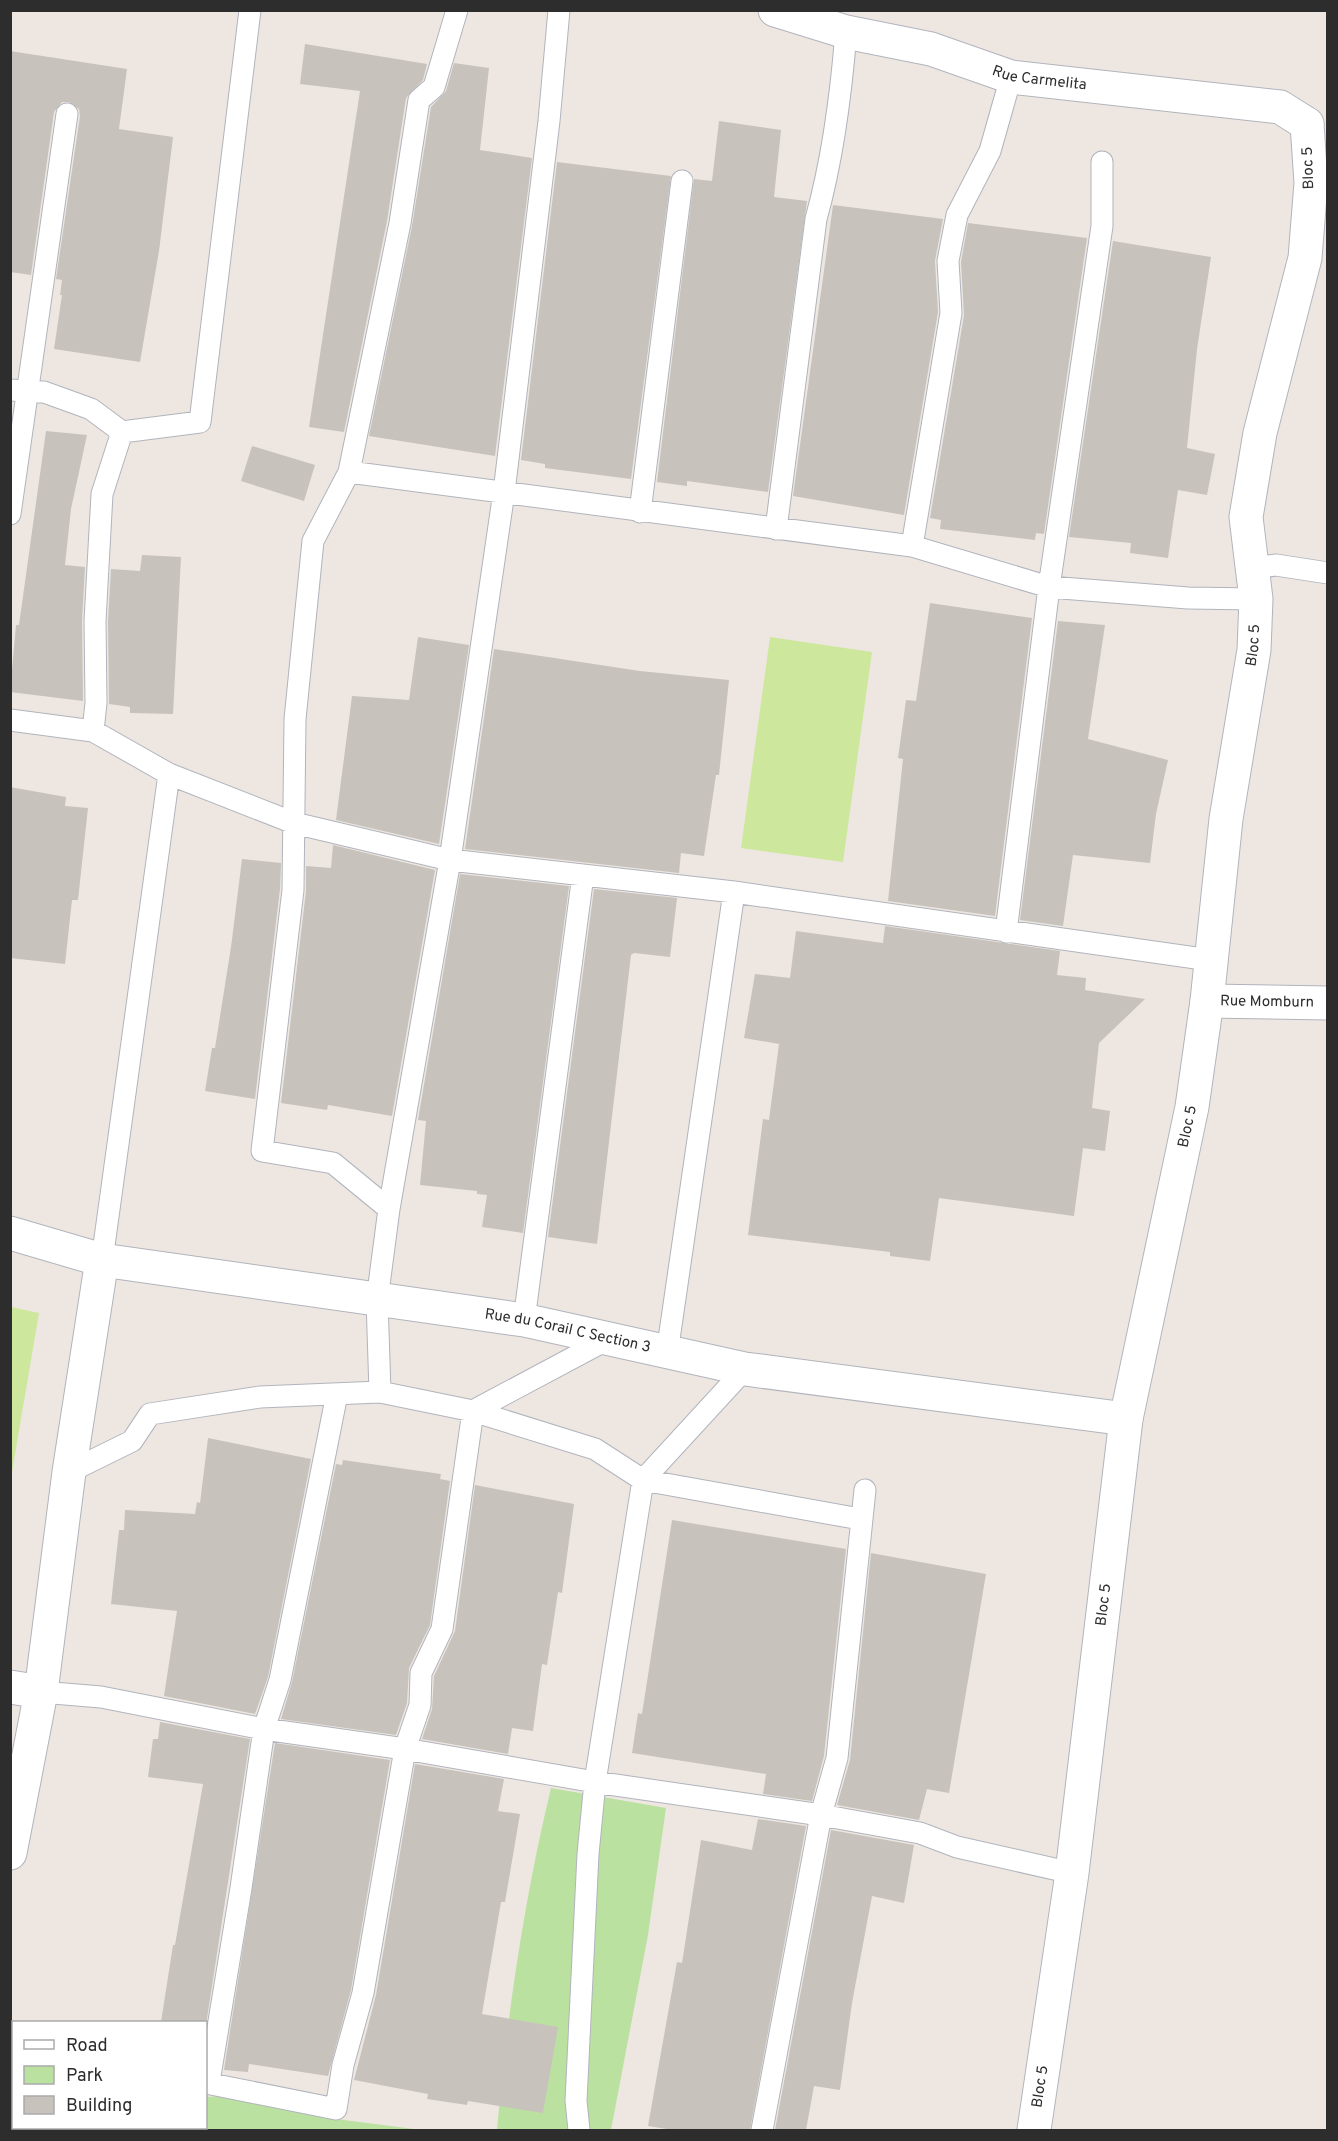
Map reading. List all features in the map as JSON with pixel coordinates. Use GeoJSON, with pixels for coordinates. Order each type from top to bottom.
{"type":"FeatureCollection","features":[{"type":"Feature","properties":{"kind":"street","name":"Rue Carmelita"},"geometry":{"type":"LineString","coordinates":[[775,10],[846,32],[931,49],[1011,77],[1280,107],[1317,119]]}},
{"type":"Feature","properties":{"kind":"street","name":"Bloc 5"},"geometry":{"type":"LineString","coordinates":[[1034,2130],[1072,1873],[1126,1419],[1192,1107],[1207,1001],[1226,819],[1254,650],[1254,584],[1246,518],[1258,444],[1305,258],[1317,119]]}},
{"type":"Feature","properties":{"kind":"street","name":"Rue Momburn"},"geometry":{"type":"LineString","coordinates":[[1207,1001],[1328,1003]]}},
{"type":"Feature","properties":{"kind":"street","name":"Rue du Corail C Section 3"},"geometry":{"type":"LineString","coordinates":[[10,1233],[102,1260],[524,1320],[746,1369],[1126,1419]]}},
{"type":"Feature","properties":{"kind":"street"},"geometry":{"type":"LineString","coordinates":[[10,1853],[26,1690],[69,1472],[102,1260]]}},
{"type":"Feature","properties":{"kind":"lane"},"geometry":{"type":"LineString","coordinates":[[19,391],[44,392],[91,409],[122,432],[200,422],[250,10]]}},
{"type":"Feature","properties":{"kind":"lane"},"geometry":{"type":"LineString","coordinates":[[389,1209],[333,1163],[262,1151],[293,890],[295,719],[313,542],[349,472],[400,223],[420,100],[434,87],[456,10]]}},
{"type":"Feature","properties":{"kind":"lane"},"geometry":{"type":"LineString","coordinates":[[380,1392],[377,1300],[389,1209],[450,860],[504,492],[549,122],[560,10]]}},
{"type":"Feature","properties":{"kind":"lane"},"geometry":{"type":"LineString","coordinates":[[776,529],[816,219],[826,184],[841,96],[846,32]]}},
{"type":"Feature","properties":{"kind":"lane"},"geometry":{"type":"LineString","coordinates":[[912,546],[951,313],[948,261],[957,215],[990,151],[1011,77]]}},
{"type":"Feature","properties":{"kind":"lane"},"geometry":{"type":"LineString","coordinates":[[10,514],[19,391],[67,114]]}},
{"type":"Feature","properties":{"kind":"lane"},"geometry":{"type":"LineString","coordinates":[[1006,932],[1049,587],[1102,226],[1102,162]]}},
{"type":"Feature","properties":{"kind":"lane"},"geometry":{"type":"LineString","coordinates":[[640,512],[682,181]]}},
{"type":"Feature","properties":{"kind":"lane"},"geometry":{"type":"LineString","coordinates":[[93,731],[96,703],[95,621],[102,494],[122,432]]}},
{"type":"Feature","properties":{"kind":"lane"},"geometry":{"type":"LineString","coordinates":[[349,472],[912,546],[1049,587],[1188,598],[1254,584],[1276,565],[1328,573]]}},
{"type":"Feature","properties":{"kind":"lane"},"geometry":{"type":"LineString","coordinates":[[10,720],[93,731],[169,774],[294,823],[450,860],[734,892],[1210,960]]}},
{"type":"Feature","properties":{"kind":"lane"},"geometry":{"type":"LineString","coordinates":[[102,1260],[169,774]]}},
{"type":"Feature","properties":{"kind":"lane"},"geometry":{"type":"LineString","coordinates":[[524,1320],[583,875]]}},
{"type":"Feature","properties":{"kind":"lane"},"geometry":{"type":"LineString","coordinates":[[667,1353],[734,892]]}},
{"type":"Feature","properties":{"kind":"lane"},"geometry":{"type":"LineString","coordinates":[[473,1411],[608,1338]]}},
{"type":"Feature","properties":{"kind":"lane"},"geometry":{"type":"LineString","coordinates":[[579,2130],[576,2101],[588,1854],[595,1782],[643,1480],[746,1369]]}},
{"type":"Feature","properties":{"kind":"lane"},"geometry":{"type":"LineString","coordinates":[[69,1472],[132,1441],[150,1414],[260,1397],[380,1392],[473,1411],[595,1449],[643,1480],[860,1519]]}},
{"type":"Feature","properties":{"kind":"lane"},"geometry":{"type":"LineString","coordinates":[[336,1394],[280,1680],[264,1729],[241,1888],[207,2083],[336,2109],[343,2065],[363,1993],[405,1749],[420,1705],[422,1673],[442,1629],[473,1411]]}},
{"type":"Feature","properties":{"kind":"lane"},"geometry":{"type":"LineString","coordinates":[[762,2130],[821,1815],[837,1758],[846,1689],[860,1519],[865,1490]]}},
{"type":"Feature","properties":{"kind":"lane"},"geometry":{"type":"LineString","coordinates":[[26,1690],[101,1697],[264,1729],[405,1749],[595,1782],[821,1815],[920,1833],[957,1846],[1072,1873]]}},
{"type":"Feature","properties":{"kind":"green space"},"geometry":{"type":"Polygon","coordinates":[[[770,637],[872,652],[843,862],[741,848],[770,637]]]}},
{"type":"Feature","properties":{"kind":"green space"},"geometry":{"type":"Polygon","coordinates":[[[10,1307],[39,1313],[11,1478],[10,1307]]]}},
{"type":"Feature","properties":{"kind":"green space"},"geometry":{"type":"Polygon","coordinates":[[[551,1788],[666,1808],[648,1935],[611,2130],[497,2130],[518,1958],[541,1830],[551,1788]]]}},
{"type":"Feature","properties":{"kind":"green space"},"geometry":{"type":"Polygon","coordinates":[[[220,2096],[328,2118],[422,2130],[165,2130],[207,2129],[207,2097],[220,2096]]]}},
{"type":"Feature","properties":{"kind":"building"},"geometry":{"type":"Polygon","coordinates":[[[305,44],[427,64],[423,80],[406,98],[387,221],[344,432],[309,427],[360,91],[300,84],[305,44]]]}},
{"type":"Feature","properties":{"kind":"building"},"geometry":{"type":"Polygon","coordinates":[[[10,51],[127,69],[119,129],[173,137],[159,251],[140,362],[54,349],[62,295],[60,295],[62,280],[56,279],[80,116],[79,109],[69,102],[62,102],[54,112],[31,275],[10,272],[10,51]]]}},
{"type":"Feature","properties":{"kind":"building"},"geometry":{"type":"Polygon","coordinates":[[[454,63],[489,68],[480,150],[532,158],[495,456],[369,436],[412,226],[431,107],[446,91],[454,63]]]}},
{"type":"Feature","properties":{"kind":"building"},"geometry":{"type":"Polygon","coordinates":[[[719,121],[781,130],[774,197],[807,201],[768,492],[687,481],[687,486],[657,482],[694,179],[712,181],[719,121]]]}},
{"type":"Feature","properties":{"kind":"building"},"geometry":{"type":"Polygon","coordinates":[[[557,162],[671,176],[631,479],[545,468],[545,464],[521,460],[557,162]]]}},
{"type":"Feature","properties":{"kind":"building"},"geometry":{"type":"Polygon","coordinates":[[[833,205],[943,219],[935,261],[938,312],[904,515],[793,496],[833,205]]]}},
{"type":"Feature","properties":{"kind":"building"},"geometry":{"type":"Polygon","coordinates":[[[968,223],[1087,238],[1044,534],[1036,533],[1035,540],[940,529],[941,520],[930,518],[964,315],[961,262],[968,223]]]}},
{"type":"Feature","properties":{"kind":"building"},"geometry":{"type":"Polygon","coordinates":[[[1113,241],[1211,257],[1197,349],[1187,448],[1215,454],[1207,495],[1178,490],[1168,558],[1130,553],[1131,543],[1069,537],[1113,241]]]}},
{"type":"Feature","properties":{"kind":"building"},"geometry":{"type":"Polygon","coordinates":[[[46,431],[87,435],[71,509],[65,565],[85,567],[82,621],[83,701],[10,692],[16,625],[19,625],[46,431]]]}},
{"type":"Feature","properties":{"kind":"building"},"geometry":{"type":"Polygon","coordinates":[[[252,446],[315,465],[304,501],[241,481],[252,446]]]}},
{"type":"Feature","properties":{"kind":"building"},"geometry":{"type":"Polygon","coordinates":[[[142,555],[181,557],[173,714],[130,713],[130,707],[109,704],[108,621],[111,569],[140,571],[142,555]]]}},
{"type":"Feature","properties":{"kind":"building"},"geometry":{"type":"Polygon","coordinates":[[[930,603],[1032,618],[995,916],[888,901],[903,759],[898,758],[906,700],[916,701],[930,603]]]}},
{"type":"Feature","properties":{"kind":"building"},"geometry":{"type":"Polygon","coordinates":[[[1058,621],[1105,625],[1088,739],[1168,760],[1156,814],[1150,863],[1073,855],[1063,926],[1020,920],[1058,621]]]}},
{"type":"Feature","properties":{"kind":"building"},"geometry":{"type":"Polygon","coordinates":[[[418,637],[469,645],[439,844],[336,820],[352,696],[409,700],[418,637]]]}},
{"type":"Feature","properties":{"kind":"building"},"geometry":{"type":"Polygon","coordinates":[[[494,649],[640,671],[729,680],[719,775],[716,775],[704,856],[681,853],[679,873],[465,849],[494,649]]]}},
{"type":"Feature","properties":{"kind":"building"},"geometry":{"type":"Polygon","coordinates":[[[10,787],[66,797],[65,806],[88,808],[78,900],[72,900],[65,964],[10,958],[10,787]]]}},
{"type":"Feature","properties":{"kind":"building"},"geometry":{"type":"Polygon","coordinates":[[[333,845],[435,870],[392,1116],[328,1105],[327,1110],[281,1103],[306,891],[306,866],[331,868],[333,845]]]}},
{"type":"Feature","properties":{"kind":"building"},"geometry":{"type":"Polygon","coordinates":[[[242,859],[281,863],[280,889],[255,1099],[205,1091],[212,1048],[215,1048],[242,859]]]}},
{"type":"Feature","properties":{"kind":"building"},"geometry":{"type":"Polygon","coordinates":[[[460,874],[569,886],[523,1233],[482,1227],[487,1195],[477,1194],[477,1191],[420,1185],[426,1121],[418,1120],[460,874]]]}},
{"type":"Feature","properties":{"kind":"building"},"geometry":{"type":"Polygon","coordinates":[[[594,889],[677,898],[670,957],[634,953],[631,955],[597,1244],[548,1237],[594,889]]]}},
{"type":"Feature","properties":{"kind":"building"},"geometry":{"type":"Polygon","coordinates":[[[885,926],[1060,951],[1057,975],[1086,978],[1085,990],[1145,999],[1099,1043],[1092,1108],[1110,1111],[1105,1151],[1083,1148],[1074,1216],[939,1198],[930,1261],[890,1256],[890,1252],[748,1235],[763,1119],[769,1120],[779,1044],[744,1038],[755,974],[790,978],[796,931],[883,943],[885,926]]]}},
{"type":"Feature","properties":{"kind":"building"},"geometry":{"type":"Polygon","coordinates":[[[208,1438],[311,1459],[268,1677],[255,1714],[164,1696],[177,1611],[111,1604],[119,1530],[124,1530],[125,1510],[195,1514],[197,1502],[200,1503],[208,1438]]]}},
{"type":"Feature","properties":{"kind":"building"},"geometry":{"type":"Polygon","coordinates":[[[343,1460],[441,1474],[440,1479],[450,1481],[430,1625],[409,1668],[407,1703],[396,1735],[281,1719],[292,1682],[336,1464],[342,1465],[343,1460]]]}},
{"type":"Feature","properties":{"kind":"building"},"geometry":{"type":"Polygon","coordinates":[[[475,1485],[574,1504],[562,1593],[558,1592],[547,1665],[542,1664],[533,1731],[512,1728],[508,1754],[422,1739],[432,1709],[434,1676],[455,1631],[475,1485]]]}},
{"type":"Feature","properties":{"kind":"building"},"geometry":{"type":"Polygon","coordinates":[[[672,1520],[846,1549],[824,1756],[812,1801],[763,1794],[766,1774],[632,1753],[638,1713],[642,1714],[672,1520]]]}},
{"type":"Feature","properties":{"kind":"building"},"geometry":{"type":"Polygon","coordinates":[[[871,1553],[986,1574],[949,1793],[927,1789],[919,1820],[837,1805],[850,1760],[871,1553]]]}},
{"type":"Feature","properties":{"kind":"building"},"geometry":{"type":"Polygon","coordinates":[[[160,1722],[250,1739],[207,2021],[161,2021],[203,1784],[148,1777],[153,1739],[158,1739],[160,1722]]]}},
{"type":"Feature","properties":{"kind":"building"},"geometry":{"type":"Polygon","coordinates":[[[275,1743],[390,1760],[351,1990],[328,2076],[249,2064],[248,2072],[224,2070],[275,1743]]]}},
{"type":"Feature","properties":{"kind":"building"},"geometry":{"type":"Polygon","coordinates":[[[415,1764],[504,1779],[498,1811],[520,1814],[505,1902],[501,1902],[482,2014],[558,2027],[543,2113],[468,2101],[467,2105],[427,2099],[428,2094],[354,2080],[376,1995],[415,1764]]]}},
{"type":"Feature","properties":{"kind":"building"},"geometry":{"type":"Polygon","coordinates":[[[758,1819],[806,1826],[750,2130],[673,2130],[648,2126],[677,1962],[682,1963],[701,1840],[752,1850],[758,1819]]]}},
{"type":"Feature","properties":{"kind":"building"},"geometry":{"type":"Polygon","coordinates":[[[831,1830],[914,1845],[904,1903],[872,1896],[852,2003],[840,2090],[814,2086],[806,2130],[775,2130],[831,1830]]]}}]}
